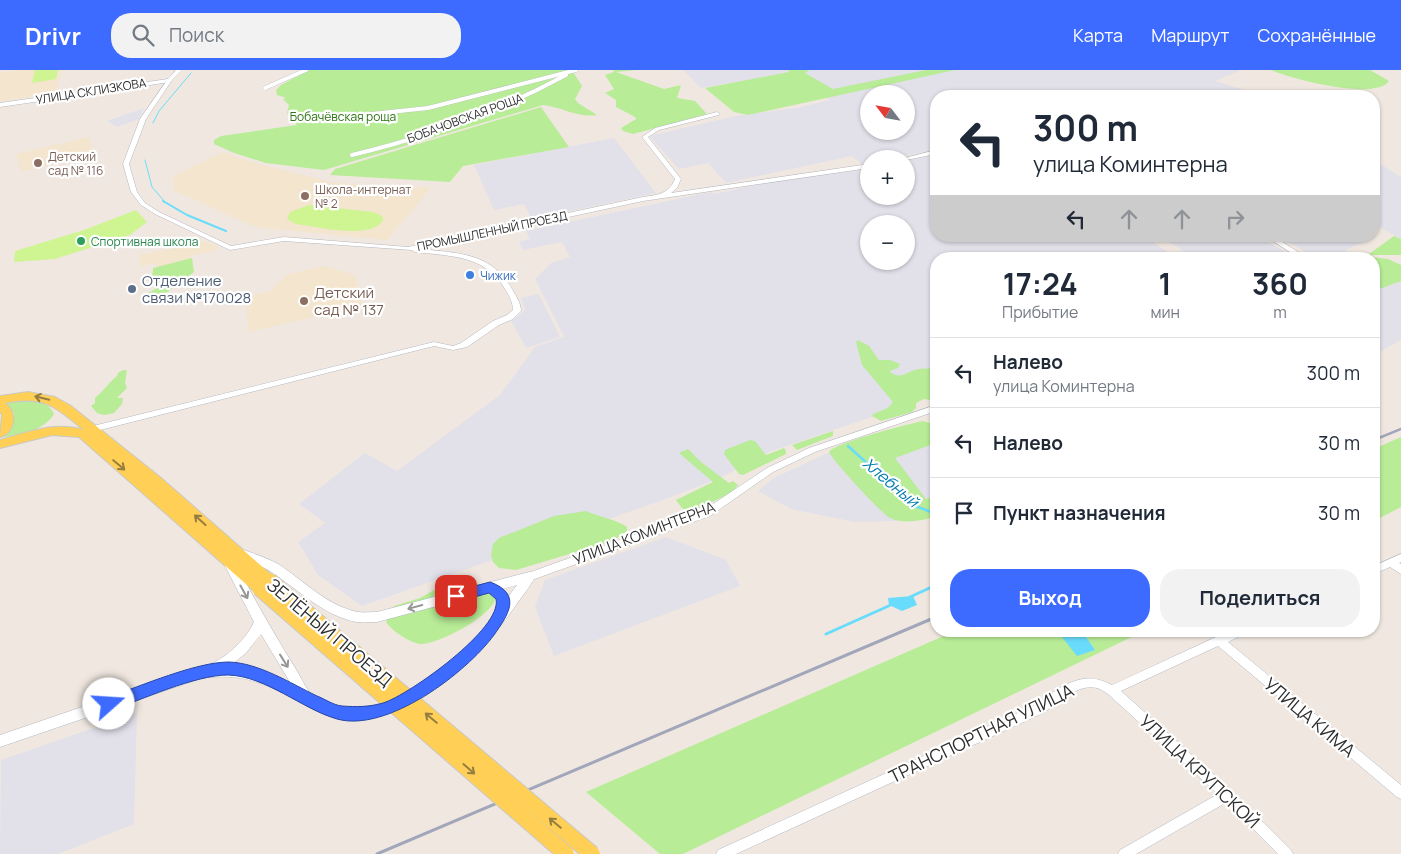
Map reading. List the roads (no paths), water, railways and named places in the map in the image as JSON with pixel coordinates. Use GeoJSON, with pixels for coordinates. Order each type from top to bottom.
{"type":"FeatureCollection","features":[{"type":"Feature","properties":{"kind":"main road","name":"ЗЕЛЁНЫЙ ПРОЕЗД"},"geometry":{"type":"LineString","coordinates":[[0,400],[22,396],[38,396],[62,406],[78,419],[87,432],[153,479],[233,557],[592,854]]}},
{"type":"Feature","properties":{"kind":"main road"},"geometry":{"type":"LineString","coordinates":[[0,405],[7,410],[9,416],[7,424],[0,433]]}},
{"type":"Feature","properties":{"kind":"main road"},"geometry":{"type":"LineString","coordinates":[[31,436],[45,431],[56,424],[63,413],[62,406]]}},
{"type":"Feature","properties":{"kind":"main road"},"geometry":{"type":"LineString","coordinates":[[0,444],[62,430],[87,432]]}},
{"type":"Feature","properties":{"kind":"main road","name":"ЗЕЛЁНЫЙ ПРОЕЗД"},"geometry":{"type":"LineString","coordinates":[[265,584],[566,854]]}},
{"type":"Feature","properties":{"kind":"street"},"geometry":{"type":"LineString","coordinates":[[170,80],[179,70]]}},
{"type":"Feature","properties":{"kind":"street"},"geometry":{"type":"LineString","coordinates":[[265,88],[306,70]]}},
{"type":"Feature","properties":{"kind":"street"},"geometry":{"type":"LineString","coordinates":[[306,121],[428,108],[574,70]]}},
{"type":"Feature","properties":{"kind":"street","name":"БОБАЧОВСКАЯ РОЩА"},"geometry":{"type":"LineString","coordinates":[[352,155],[488,113],[542,89],[574,70]]}},
{"type":"Feature","properties":{"kind":"street","name":"УЛИЦА СКЛИЗКОВА"},"geometry":{"type":"LineString","coordinates":[[0,105],[170,80]]}},
{"type":"Feature","properties":{"kind":"street","name":"ПРОМЫШЛЕННЫЙ ПРОЕЗД"},"geometry":{"type":"LineString","coordinates":[[170,80],[144,119],[126,164],[134,192],[149,208],[230,248],[286,239],[408,249],[663,195],[860,167]]}},
{"type":"Feature","properties":{"kind":"street"},"geometry":{"type":"LineString","coordinates":[[663,195],[674,187],[678,179],[645,137],[657,129],[717,114]]}},
{"type":"Feature","properties":{"kind":"street"},"geometry":{"type":"LineString","coordinates":[[648,134],[705,123]]}},
{"type":"Feature","properties":{"kind":"street"},"geometry":{"type":"LineString","coordinates":[[915,157],[930,153]]}},
{"type":"Feature","properties":{"kind":"street"},"geometry":{"type":"LineString","coordinates":[[1278,242],[1294,252]]}},
{"type":"Feature","properties":{"kind":"street"},"geometry":{"type":"LineString","coordinates":[[87,432],[434,344],[453,348],[473,340],[496,322],[510,317],[517,311],[518,306],[501,277],[488,266],[462,256],[408,249]]}},
{"type":"Feature","properties":{"kind":"street","name":"УЛИЦА КОМИНТЕРНА"},"geometry":{"type":"LineString","coordinates":[[529,576],[707,513],[770,470],[812,450],[930,410]]}},
{"type":"Feature","properties":{"kind":"street"},"geometry":{"type":"LineString","coordinates":[[307,699],[260,622],[233,557],[247,554],[268,565],[342,612],[358,618],[377,616],[529,576]]}},
{"type":"Feature","properties":{"kind":"street"},"geometry":{"type":"LineString","coordinates":[[1380,567],[1396,560],[1401,570]]}},
{"type":"Feature","properties":{"kind":"street"},"geometry":{"type":"LineString","coordinates":[[202,672],[229,669],[247,671],[333,711],[349,714],[373,713],[391,707],[408,698],[460,662],[483,639],[529,576]]}},
{"type":"Feature","properties":{"kind":"street"},"geometry":{"type":"LineString","coordinates":[[490,587],[497,591],[503,599],[504,607],[501,614]]}},
{"type":"Feature","properties":{"kind":"street"},"geometry":{"type":"LineString","coordinates":[[0,741],[220,665],[236,654],[253,636],[260,622]]}},
{"type":"Feature","properties":{"kind":"street"},"geometry":{"type":"LineString","coordinates":[[1112,690],[1227,637]]}},
{"type":"Feature","properties":{"kind":"street","name":"УЛИЦА КИМА"},"geometry":{"type":"LineString","coordinates":[[1219,641],[1401,793]]}},
{"type":"Feature","properties":{"kind":"street","name":"ТРАНСПОРТНАЯ УЛИЦА"},"geometry":{"type":"LineString","coordinates":[[722,854],[1039,709],[1072,688],[1083,684],[1097,683],[1112,690]]}},
{"type":"Feature","properties":{"kind":"street","name":"УЛИЦА КРУПСКОЙ"},"geometry":{"type":"LineString","coordinates":[[1112,690],[1228,794],[1288,854]]}},
{"type":"Feature","properties":{"kind":"street"},"geometry":{"type":"LineString","coordinates":[[1124,854],[1228,794]]}},
{"type":"Feature","properties":{"kind":"water"},"geometry":{"type":"Polygon","coordinates":[[[913,596],[917,605],[902,611],[889,605],[888,598],[913,596]]]}},
{"type":"Feature","properties":{"kind":"water"},"geometry":{"type":"Polygon","coordinates":[[[1062,637],[1086,637],[1095,650],[1077,656],[1062,637]]]}},
{"type":"Feature","properties":{"kind":"waterway","name":"Хлебный"},"geometry":{"type":"LineString","coordinates":[[153,123],[159,111],[191,73]]}},
{"type":"Feature","properties":{"kind":"waterway","name":"Хлебный"},"geometry":{"type":"LineString","coordinates":[[145,160],[152,187],[165,202]]}},
{"type":"Feature","properties":{"kind":"waterway","name":"Хлебный"},"geometry":{"type":"LineString","coordinates":[[163,201],[187,215],[226,231]]}},
{"type":"Feature","properties":{"kind":"waterway","name":"Хлебный"},"geometry":{"type":"LineString","coordinates":[[848,446],[913,505],[930,512]]}},
{"type":"Feature","properties":{"kind":"waterway"},"geometry":{"type":"LineString","coordinates":[[910,597],[930,588]]}},
{"type":"Feature","properties":{"kind":"waterway"},"geometry":{"type":"LineString","coordinates":[[826,634],[893,604]]}},
{"type":"Feature","properties":{"kind":"railway"},"geometry":{"type":"LineString","coordinates":[[1380,438],[1401,429]]}},
{"type":"Feature","properties":{"kind":"railway"},"geometry":{"type":"LineString","coordinates":[[377,854],[930,620]]}},
{"type":"Feature","properties":{"kind":"place","name":"Детский сад № 116"},"geometry":{"type":"Point","coordinates":[38,163]}},
{"type":"Feature","properties":{"kind":"place","name":"Школа-интернат № 2"},"geometry":{"type":"Point","coordinates":[305,196]}},
{"type":"Feature","properties":{"kind":"place","name":"Спортивная школа"},"geometry":{"type":"Point","coordinates":[81,241]}},
{"type":"Feature","properties":{"kind":"place","name":"Чижик"},"geometry":{"type":"Point","coordinates":[470,275]}},
{"type":"Feature","properties":{"kind":"place","name":"Отделение связи №170028"},"geometry":{"type":"Point","coordinates":[132,289]}},
{"type":"Feature","properties":{"kind":"place","name":"Детский сад № 137"},"geometry":{"type":"Point","coordinates":[304,301]}},
{"type":"Feature","properties":{"kind":"park label","name":"Бобачёвская роща"},"geometry":{"type":"Point","coordinates":[343,116]}}]}
